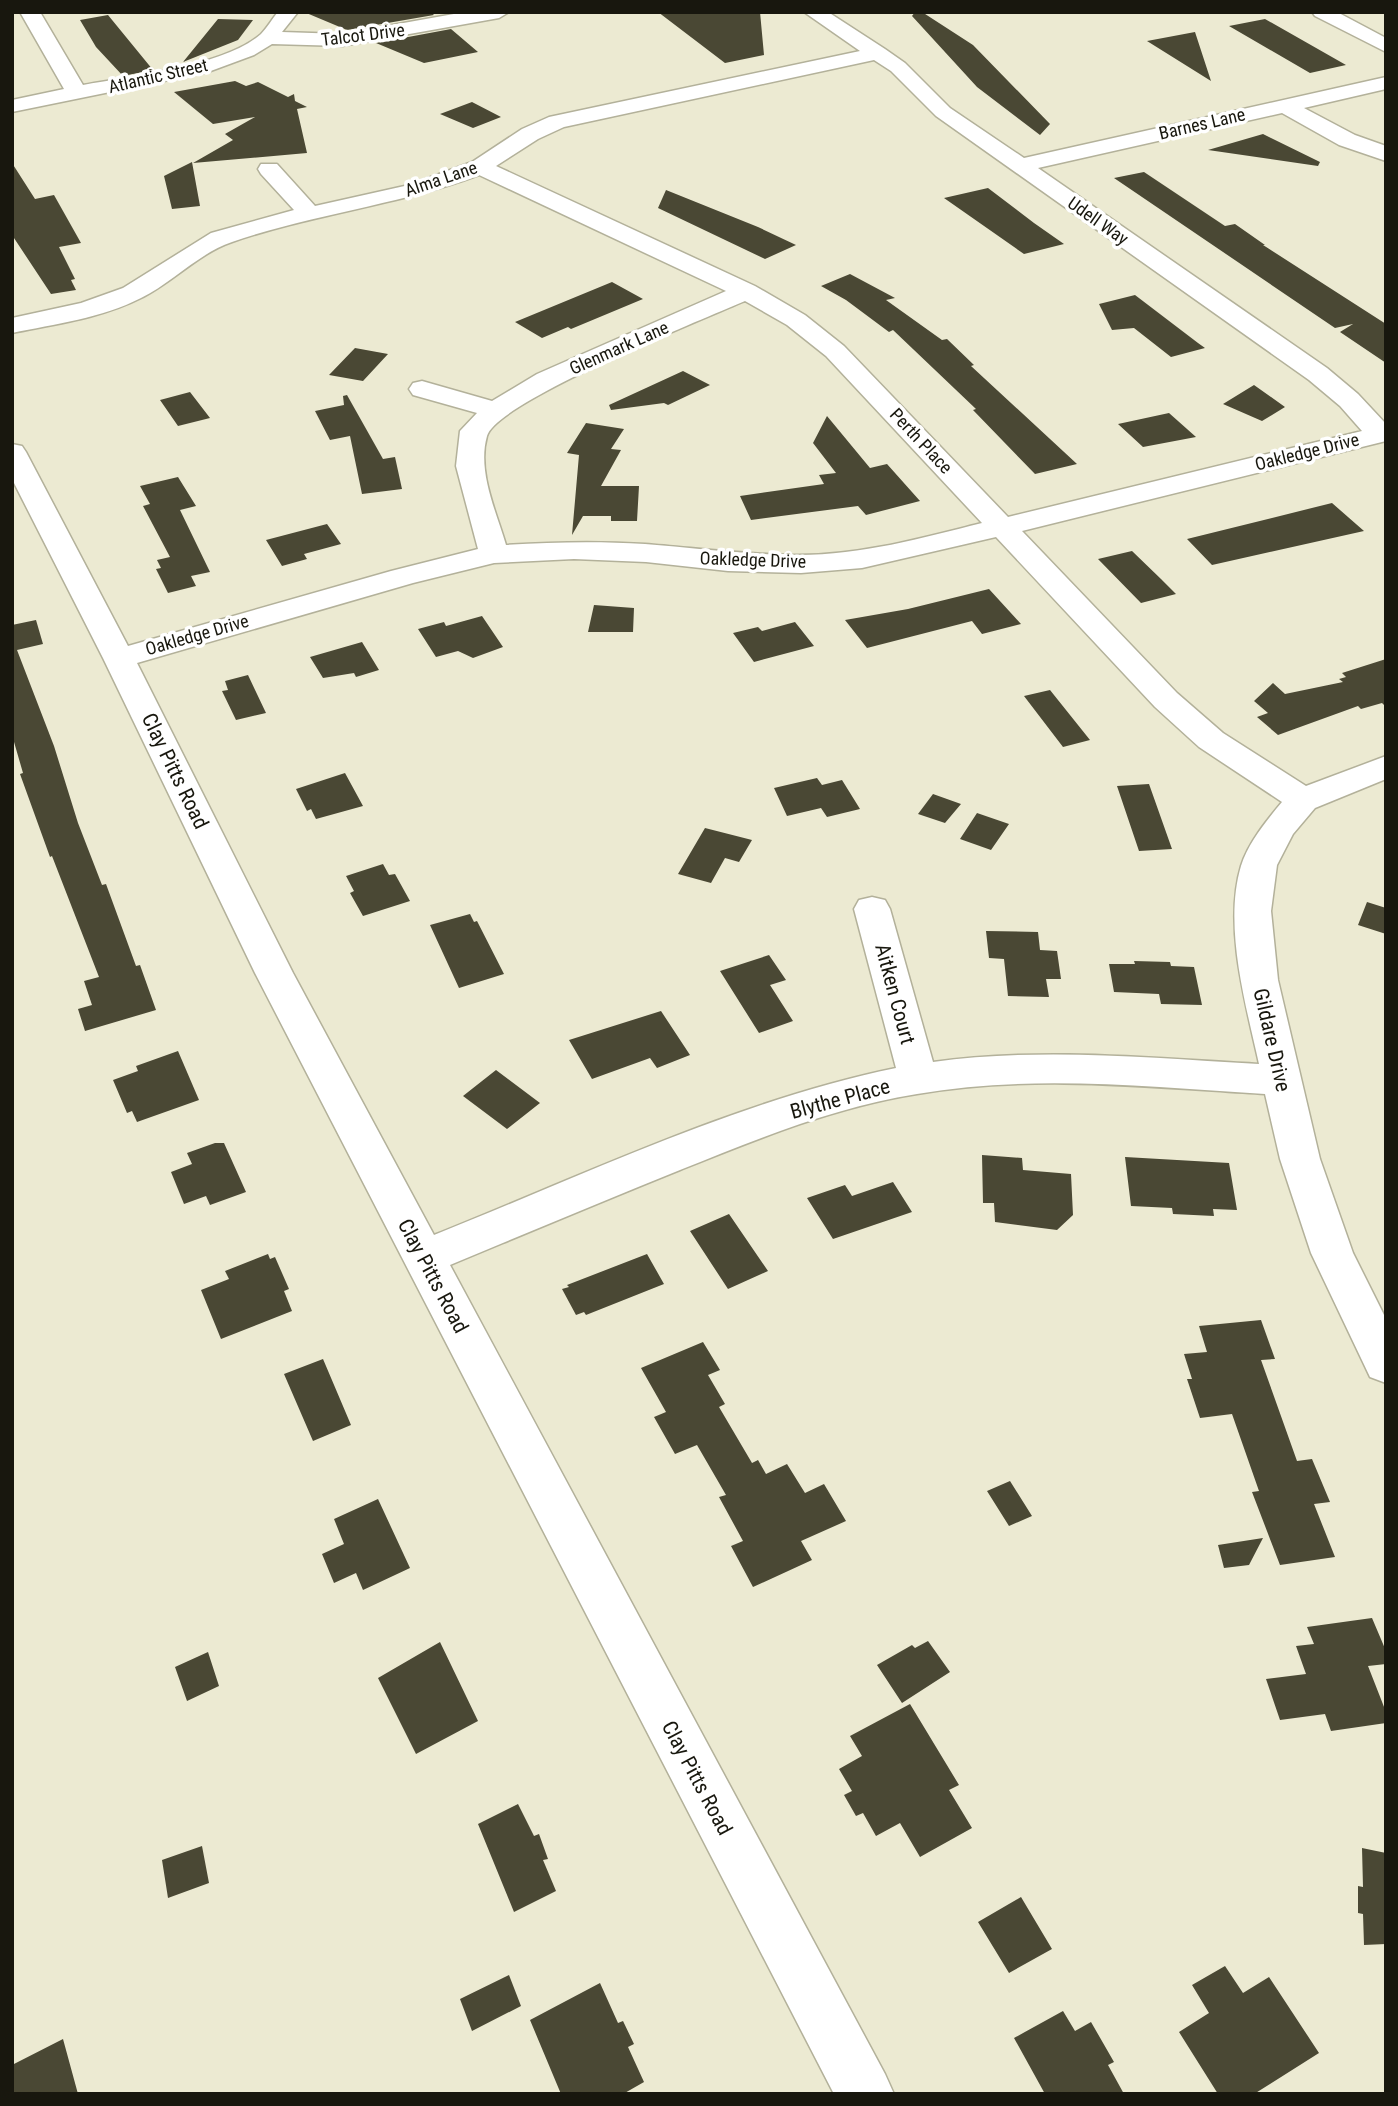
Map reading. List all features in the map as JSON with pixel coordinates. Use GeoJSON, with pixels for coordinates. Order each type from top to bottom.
{"type":"FeatureCollection","features":[{"type":"Feature","properties":{"kind":"street"},"geometry":{"type":"LineString","coordinates":[[30,12],[77,93]]}},
{"type":"Feature","properties":{"kind":"street","name":"Atlantic Street"},"geometry":{"type":"LineString","coordinates":[[12,106],[201,68],[247,51],[268,38],[288,12]]}},
{"type":"Feature","properties":{"kind":"street","name":"Talcot Drive"},"geometry":{"type":"LineString","coordinates":[[268,38],[342,40],[499,12]]}},
{"type":"Feature","properties":{"kind":"street","name":"Udell Way"},"geometry":{"type":"LineString","coordinates":[[814,12],[898,67],[943,112],[1018,166],[1318,374],[1382,433]]}},
{"type":"Feature","properties":{"kind":"street"},"geometry":{"type":"LineString","coordinates":[[1322,12],[1386,46]]}},
{"type":"Feature","properties":{"kind":"street","name":"Alma Lane"},"geometry":{"type":"LineString","coordinates":[[12,326],[88,309],[132,293],[219,238],[308,212],[415,190],[480,167],[530,134],[557,122],[878,53]]}},
{"type":"Feature","properties":{"kind":"street","name":"Barnes Lane"},"geometry":{"type":"LineString","coordinates":[[1018,166],[1386,83]]}},
{"type":"Feature","properties":{"kind":"street"},"geometry":{"type":"LineString","coordinates":[[1285,106],[1347,140],[1386,154]]}},
{"type":"Feature","properties":{"kind":"street","name":"Perth Place"},"geometry":{"type":"LineString","coordinates":[[480,167],[746,291],[796,320],[835,351],[1166,700],[1212,740],[1303,800]]}},
{"type":"Feature","properties":{"kind":"street"},"geometry":{"type":"LineString","coordinates":[[269,169],[308,212]]}},
{"type":"Feature","properties":{"kind":"street","name":"Glenmark Lane"},"geometry":{"type":"LineString","coordinates":[[494,554],[470,466],[474,431],[495,410],[546,380],[746,291]]}},
{"type":"Feature","properties":{"kind":"street"},"geometry":{"type":"LineString","coordinates":[[422,389],[495,410]]}},
{"type":"Feature","properties":{"kind":"street","name":"Oakledge Drive"},"geometry":{"type":"LineString","coordinates":[[119,657],[402,577],[494,554],[574,550],[646,553],[728,562],[801,564],[862,559],[909,550],[1000,525],[1382,433]]}},
{"type":"Feature","properties":{"kind":"street","name":"Clay Pitts Road"},"geometry":{"type":"LineString","coordinates":[[12,452],[25,507],[119,657],[274,973],[865,2094]]}},
{"type":"Feature","properties":{"kind":"street","name":"Gildare Drive"},"geometry":{"type":"LineString","coordinates":[[1386,767],[1303,800],[1279,828],[1258,865],[1253,911],[1259,980],[1281,1080],[1314,1207],[1332,1253],[1386,1364]]}},
{"type":"Feature","properties":{"kind":"street","name":"Aitken Court"},"geometry":{"type":"LineString","coordinates":[[872,909],[918,1079]]}},
{"type":"Feature","properties":{"kind":"street","name":"Blythe Place"},"geometry":{"type":"LineString","coordinates":[[424,1257],[707,1142],[848,1094],[918,1079],[999,1070],[1068,1069],[1281,1080]]}},
{"type":"Feature","properties":{"kind":"building"},"geometry":{"type":"Polygon","coordinates":[[[304,12],[431,12],[434,15],[347,30],[304,12]]]}},
{"type":"Feature","properties":{"kind":"building"},"geometry":{"type":"Polygon","coordinates":[[[658,12],[760,12],[764,55],[725,63],[658,12]]]}},
{"type":"Feature","properties":{"kind":"building"},"geometry":{"type":"Polygon","coordinates":[[[915,12],[922,12],[973,45],[1050,124],[1040,135],[977,87],[912,16],[915,12]]]}},
{"type":"Feature","properties":{"kind":"building"},"geometry":{"type":"Polygon","coordinates":[[[108,15],[153,70],[123,76],[96,47],[80,20],[108,15]]]}},
{"type":"Feature","properties":{"kind":"building"},"geometry":{"type":"Polygon","coordinates":[[[218,19],[253,20],[238,40],[183,62],[218,19]]]}},
{"type":"Feature","properties":{"kind":"building"},"geometry":{"type":"Polygon","coordinates":[[[1265,19],[1346,65],[1310,73],[1229,26],[1265,19]]]}},
{"type":"Feature","properties":{"kind":"building"},"geometry":{"type":"Polygon","coordinates":[[[451,29],[478,52],[424,63],[376,43],[451,29]]]}},
{"type":"Feature","properties":{"kind":"building"},"geometry":{"type":"Polygon","coordinates":[[[1195,32],[1211,81],[1147,41],[1195,32]]]}},
{"type":"Feature","properties":{"kind":"building"},"geometry":{"type":"Polygon","coordinates":[[[235,81],[246,86],[258,82],[288,97],[294,94],[295,101],[307,107],[297,109],[307,153],[193,163],[233,140],[225,134],[255,117],[213,124],[174,92],[235,81]]]}},
{"type":"Feature","properties":{"kind":"building"},"geometry":{"type":"Polygon","coordinates":[[[472,102],[501,117],[473,128],[440,114],[472,102]]]}},
{"type":"Feature","properties":{"kind":"building"},"geometry":{"type":"Polygon","coordinates":[[[1263,134],[1320,162],[1318,166],[1208,150],[1263,134]]]}},
{"type":"Feature","properties":{"kind":"building"},"geometry":{"type":"Polygon","coordinates":[[[192,162],[200,206],[172,209],[164,176],[192,162]]]}},
{"type":"Feature","properties":{"kind":"building"},"geometry":{"type":"Polygon","coordinates":[[[12,163],[35,199],[54,195],[81,243],[59,247],[75,279],[71,280],[76,290],[51,294],[12,235],[12,163]]]}},
{"type":"Feature","properties":{"kind":"building"},"geometry":{"type":"Polygon","coordinates":[[[1144,172],[1225,226],[1235,224],[1386,324],[1386,363],[1340,332],[1353,324],[1335,328],[1114,178],[1144,172]]]}},
{"type":"Feature","properties":{"kind":"building"},"geometry":{"type":"Polygon","coordinates":[[[988,188],[1064,244],[1024,254],[944,198],[988,188]]]}},
{"type":"Feature","properties":{"kind":"building"},"geometry":{"type":"Polygon","coordinates":[[[666,190],[796,245],[765,259],[658,208],[666,190]]]}},
{"type":"Feature","properties":{"kind":"building"},"geometry":{"type":"Polygon","coordinates":[[[850,274],[895,298],[886,300],[942,340],[947,339],[974,365],[971,366],[1077,464],[1035,474],[973,410],[976,409],[893,330],[889,332],[846,300],[821,286],[850,274]]]}},
{"type":"Feature","properties":{"kind":"building"},"geometry":{"type":"Polygon","coordinates":[[[612,282],[643,299],[542,338],[515,322],[612,282]]]}},
{"type":"Feature","properties":{"kind":"building"},"geometry":{"type":"Polygon","coordinates":[[[1135,295],[1205,348],[1171,357],[1134,328],[1112,330],[1099,304],[1135,295]]]}},
{"type":"Feature","properties":{"kind":"building"},"geometry":{"type":"Polygon","coordinates":[[[355,348],[388,354],[363,381],[329,375],[355,348]]]}},
{"type":"Feature","properties":{"kind":"building"},"geometry":{"type":"Polygon","coordinates":[[[683,371],[710,385],[668,405],[664,403],[611,410],[609,405],[683,371]]]}},
{"type":"Feature","properties":{"kind":"building"},"geometry":{"type":"Polygon","coordinates":[[[1254,385],[1285,407],[1262,421],[1223,404],[1254,385]]]}},
{"type":"Feature","properties":{"kind":"building"},"geometry":{"type":"Polygon","coordinates":[[[190,392],[210,418],[178,426],[160,400],[190,392]]]}},
{"type":"Feature","properties":{"kind":"building"},"geometry":{"type":"Polygon","coordinates":[[[347,395],[383,459],[395,457],[402,489],[362,494],[350,436],[330,440],[315,411],[344,405],[343,396],[347,395]]]}},
{"type":"Feature","properties":{"kind":"building"},"geometry":{"type":"Polygon","coordinates":[[[1169,413],[1196,437],[1143,447],[1118,424],[1169,413]]]}},
{"type":"Feature","properties":{"kind":"building"},"geometry":{"type":"Polygon","coordinates":[[[827,416],[870,468],[887,464],[920,501],[866,515],[858,506],[751,520],[740,496],[824,484],[819,475],[836,473],[813,443],[827,416]]]}},
{"type":"Feature","properties":{"kind":"building"},"geometry":{"type":"Polygon","coordinates":[[[586,423],[624,429],[611,449],[621,450],[601,486],[639,486],[637,521],[611,521],[611,516],[583,516],[572,535],[579,455],[567,453],[586,423]]]}},
{"type":"Feature","properties":{"kind":"building"},"geometry":{"type":"Polygon","coordinates":[[[178,477],[196,506],[180,510],[210,572],[191,576],[196,586],[168,593],[156,569],[161,568],[157,560],[170,557],[143,506],[150,504],[140,486],[178,477]]]}},
{"type":"Feature","properties":{"kind":"building"},"geometry":{"type":"Polygon","coordinates":[[[1332,503],[1364,531],[1212,565],[1187,539],[1332,503]]]}},
{"type":"Feature","properties":{"kind":"building"},"geometry":{"type":"Polygon","coordinates":[[[327,524],[341,544],[304,554],[307,559],[282,566],[266,540],[327,524]]]}},
{"type":"Feature","properties":{"kind":"building"},"geometry":{"type":"Polygon","coordinates":[[[1132,551],[1176,594],[1141,603],[1098,559],[1132,551]]]}},
{"type":"Feature","properties":{"kind":"building"},"geometry":{"type":"Polygon","coordinates":[[[989,589],[1021,624],[982,634],[972,621],[867,648],[845,620],[908,609],[989,589]]]}},
{"type":"Feature","properties":{"kind":"building"},"geometry":{"type":"Polygon","coordinates":[[[594,605],[634,608],[633,632],[588,632],[594,605]]]}},
{"type":"Feature","properties":{"kind":"building"},"geometry":{"type":"Polygon","coordinates":[[[482,616],[503,647],[473,658],[458,651],[436,657],[418,629],[444,622],[446,626],[482,616]]]}},
{"type":"Feature","properties":{"kind":"building"},"geometry":{"type":"Polygon","coordinates":[[[36,620],[43,644],[17,650],[54,746],[78,823],[102,885],[106,884],[136,966],[140,965],[156,1010],[85,1031],[78,1009],[92,1005],[84,981],[99,977],[52,856],[50,857],[20,774],[23,773],[12,735],[12,625],[36,620]]]}},
{"type":"Feature","properties":{"kind":"building"},"geometry":{"type":"Polygon","coordinates":[[[795,622],[814,646],[754,662],[733,633],[758,627],[762,631],[795,622]]]}},
{"type":"Feature","properties":{"kind":"building"},"geometry":{"type":"Polygon","coordinates":[[[362,642],[379,670],[356,677],[354,673],[323,678],[310,657],[362,642]]]}},
{"type":"Feature","properties":{"kind":"building"},"geometry":{"type":"Polygon","coordinates":[[[1386,659],[1386,707],[1382,703],[1361,709],[1358,706],[1278,735],[1257,717],[1268,713],[1254,701],[1273,683],[1285,694],[1343,682],[1339,679],[1346,677],[1342,673],[1386,659]]]}},
{"type":"Feature","properties":{"kind":"building"},"geometry":{"type":"Polygon","coordinates":[[[248,675],[266,713],[236,720],[222,691],[228,690],[225,681],[248,675]]]}},
{"type":"Feature","properties":{"kind":"building"},"geometry":{"type":"Polygon","coordinates":[[[1050,690],[1090,740],[1063,747],[1024,696],[1050,690]]]}},
{"type":"Feature","properties":{"kind":"building"},"geometry":{"type":"Polygon","coordinates":[[[345,773],[363,806],[316,819],[311,809],[307,811],[296,789],[345,773]]]}},
{"type":"Feature","properties":{"kind":"building"},"geometry":{"type":"Polygon","coordinates":[[[817,778],[822,785],[842,780],[860,809],[827,817],[821,808],[787,816],[774,788],[817,778]]]}},
{"type":"Feature","properties":{"kind":"building"},"geometry":{"type":"Polygon","coordinates":[[[1149,784],[1172,849],[1139,851],[1117,786],[1149,784]]]}},
{"type":"Feature","properties":{"kind":"building"},"geometry":{"type":"Polygon","coordinates":[[[933,794],[961,804],[945,823],[918,814],[933,794]]]}},
{"type":"Feature","properties":{"kind":"building"},"geometry":{"type":"Polygon","coordinates":[[[977,813],[1009,824],[991,850],[960,839],[977,813]]]}},
{"type":"Feature","properties":{"kind":"building"},"geometry":{"type":"Polygon","coordinates":[[[705,828],[752,840],[739,862],[725,858],[711,883],[678,874],[705,828]]]}},
{"type":"Feature","properties":{"kind":"building"},"geometry":{"type":"Polygon","coordinates":[[[383,864],[389,875],[395,874],[410,901],[363,916],[350,893],[354,891],[346,876],[383,864]]]}},
{"type":"Feature","properties":{"kind":"building"},"geometry":{"type":"Polygon","coordinates":[[[1367,902],[1386,908],[1386,934],[1358,925],[1367,902]]]}},
{"type":"Feature","properties":{"kind":"building"},"geometry":{"type":"Polygon","coordinates":[[[470,914],[474,922],[477,921],[504,974],[459,988],[430,925],[470,914]]]}},
{"type":"Feature","properties":{"kind":"building"},"geometry":{"type":"Polygon","coordinates":[[[986,931],[1038,932],[1040,950],[1057,951],[1061,979],[1046,979],[1049,997],[1008,996],[1004,959],[989,958],[986,931]]]}},
{"type":"Feature","properties":{"kind":"building"},"geometry":{"type":"Polygon","coordinates":[[[769,955],[786,980],[770,985],[793,1021],[759,1033],[720,971],[769,955]]]}},
{"type":"Feature","properties":{"kind":"building"},"geometry":{"type":"Polygon","coordinates":[[[1134,961],[1170,962],[1171,966],[1194,967],[1202,1005],[1161,1004],[1159,994],[1114,992],[1109,964],[1135,964],[1134,961]]]}},
{"type":"Feature","properties":{"kind":"building"},"geometry":{"type":"Polygon","coordinates":[[[661,1011],[690,1055],[657,1068],[650,1058],[592,1079],[569,1040],[661,1011]]]}},
{"type":"Feature","properties":{"kind":"building"},"geometry":{"type":"Polygon","coordinates":[[[178,1051],[199,1100],[137,1122],[132,1111],[127,1113],[113,1080],[138,1071],[136,1066],[178,1051]]]}},
{"type":"Feature","properties":{"kind":"building"},"geometry":{"type":"Polygon","coordinates":[[[496,1070],[540,1103],[507,1129],[463,1096],[496,1070]]]}},
{"type":"Feature","properties":{"kind":"building"},"geometry":{"type":"Polygon","coordinates":[[[215,1143],[224,1143],[246,1192],[210,1205],[206,1196],[184,1204],[171,1172],[192,1164],[187,1153],[215,1143]]]}},
{"type":"Feature","properties":{"kind":"building"},"geometry":{"type":"Polygon","coordinates":[[[982,1155],[1022,1158],[1023,1170],[1071,1174],[1073,1215],[1057,1230],[995,1222],[994,1203],[983,1203],[982,1155]]]}},
{"type":"Feature","properties":{"kind":"building"},"geometry":{"type":"Polygon","coordinates":[[[1125,1157],[1229,1163],[1237,1210],[1213,1209],[1214,1216],[1173,1214],[1172,1208],[1131,1206],[1125,1157]]]}},
{"type":"Feature","properties":{"kind":"building"},"geometry":{"type":"Polygon","coordinates":[[[893,1182],[912,1212],[833,1239],[807,1198],[845,1185],[852,1196],[893,1182]]]}},
{"type":"Feature","properties":{"kind":"building"},"geometry":{"type":"Polygon","coordinates":[[[729,1214],[768,1271],[728,1289],[690,1231],[729,1214]]]}},
{"type":"Feature","properties":{"kind":"building"},"geometry":{"type":"Polygon","coordinates":[[[268,1254],[270,1259],[275,1257],[289,1289],[284,1291],[292,1311],[221,1339],[201,1290],[229,1279],[225,1271],[268,1254]]]}},
{"type":"Feature","properties":{"kind":"building"},"geometry":{"type":"Polygon","coordinates":[[[647,1254],[664,1284],[586,1315],[584,1312],[576,1315],[562,1289],[647,1254]]]}},
{"type":"Feature","properties":{"kind":"building"},"geometry":{"type":"Polygon","coordinates":[[[1261,1320],[1275,1359],[1261,1360],[1297,1461],[1312,1459],[1330,1502],[1314,1504],[1335,1557],[1280,1565],[1252,1492],[1259,1491],[1232,1414],[1200,1418],[1187,1379],[1192,1379],[1184,1354],[1207,1352],[1199,1326],[1261,1320]]]}},
{"type":"Feature","properties":{"kind":"building"},"geometry":{"type":"Polygon","coordinates":[[[703,1342],[720,1370],[708,1375],[725,1404],[719,1407],[752,1463],[758,1460],[766,1474],[787,1464],[805,1493],[824,1484],[846,1521],[801,1541],[812,1560],[753,1587],[731,1546],[743,1541],[719,1497],[726,1495],[697,1445],[675,1454],[654,1417],[666,1412],[641,1368],[703,1342]]]}},
{"type":"Feature","properties":{"kind":"building"},"geometry":{"type":"Polygon","coordinates":[[[323,1359],[351,1425],[313,1441],[284,1374],[323,1359]]]}},
{"type":"Feature","properties":{"kind":"building"},"geometry":{"type":"Polygon","coordinates":[[[1010,1481],[1032,1516],[1009,1526],[987,1491],[1010,1481]]]}},
{"type":"Feature","properties":{"kind":"building"},"geometry":{"type":"Polygon","coordinates":[[[378,1499],[410,1568],[363,1590],[356,1573],[334,1583],[322,1554],[344,1544],[334,1519],[378,1499]]]}},
{"type":"Feature","properties":{"kind":"building"},"geometry":{"type":"Polygon","coordinates":[[[1263,1538],[1249,1565],[1224,1568],[1218,1545],[1263,1538]]]}},
{"type":"Feature","properties":{"kind":"building"},"geometry":{"type":"Polygon","coordinates":[[[1372,1618],[1386,1651],[1386,1664],[1368,1666],[1386,1712],[1386,1723],[1331,1731],[1325,1714],[1280,1720],[1266,1679],[1306,1674],[1296,1646],[1314,1644],[1307,1627],[1372,1618]]]}},
{"type":"Feature","properties":{"kind":"building"},"geometry":{"type":"Polygon","coordinates":[[[928,1641],[950,1672],[902,1703],[877,1665],[912,1645],[915,1648],[928,1641]]]}},
{"type":"Feature","properties":{"kind":"building"},"geometry":{"type":"Polygon","coordinates":[[[440,1642],[478,1721],[416,1754],[378,1678],[440,1642]]]}},
{"type":"Feature","properties":{"kind":"building"},"geometry":{"type":"Polygon","coordinates":[[[208,1652],[219,1686],[187,1701],[175,1667],[208,1652]]]}},
{"type":"Feature","properties":{"kind":"building"},"geometry":{"type":"Polygon","coordinates":[[[910,1704],[959,1785],[949,1790],[972,1828],[920,1857],[900,1823],[876,1836],[863,1813],[856,1816],[844,1795],[852,1791],[839,1769],[862,1756],[850,1736],[910,1704]]]}},
{"type":"Feature","properties":{"kind":"building"},"geometry":{"type":"Polygon","coordinates":[[[518,1804],[534,1836],[539,1834],[548,1859],[543,1860],[556,1891],[514,1912],[478,1824],[518,1804]]]}},
{"type":"Feature","properties":{"kind":"building"},"geometry":{"type":"Polygon","coordinates":[[[202,1846],[209,1883],[168,1898],[162,1860],[202,1846]]]}},
{"type":"Feature","properties":{"kind":"building"},"geometry":{"type":"Polygon","coordinates":[[[1362,1848],[1386,1853],[1386,1944],[1364,1945],[1363,1914],[1358,1913],[1358,1886],[1363,1887],[1362,1848]]]}},
{"type":"Feature","properties":{"kind":"building"},"geometry":{"type":"Polygon","coordinates":[[[1021,1897],[1052,1949],[1009,1973],[978,1922],[1021,1897]]]}},
{"type":"Feature","properties":{"kind":"building"},"geometry":{"type":"Polygon","coordinates":[[[1225,1966],[1243,1993],[1269,1977],[1319,2053],[1254,2094],[1218,2094],[1179,2032],[1209,2013],[1192,1985],[1225,1966]]]}},
{"type":"Feature","properties":{"kind":"building"},"geometry":{"type":"Polygon","coordinates":[[[509,1975],[521,2006],[472,2031],[460,1999],[509,1975]]]}},
{"type":"Feature","properties":{"kind":"building"},"geometry":{"type":"Polygon","coordinates":[[[600,1983],[618,2023],[623,2021],[634,2044],[628,2047],[644,2082],[623,2094],[561,2094],[530,2020],[600,1983]]]}},
{"type":"Feature","properties":{"kind":"building"},"geometry":{"type":"Polygon","coordinates":[[[1063,2011],[1075,2031],[1091,2022],[1114,2062],[1108,2065],[1124,2094],[1045,2094],[1014,2038],[1063,2011]]]}},
{"type":"Feature","properties":{"kind":"building"},"geometry":{"type":"Polygon","coordinates":[[[63,2039],[78,2094],[12,2094],[12,2065],[63,2039]]]}}]}
